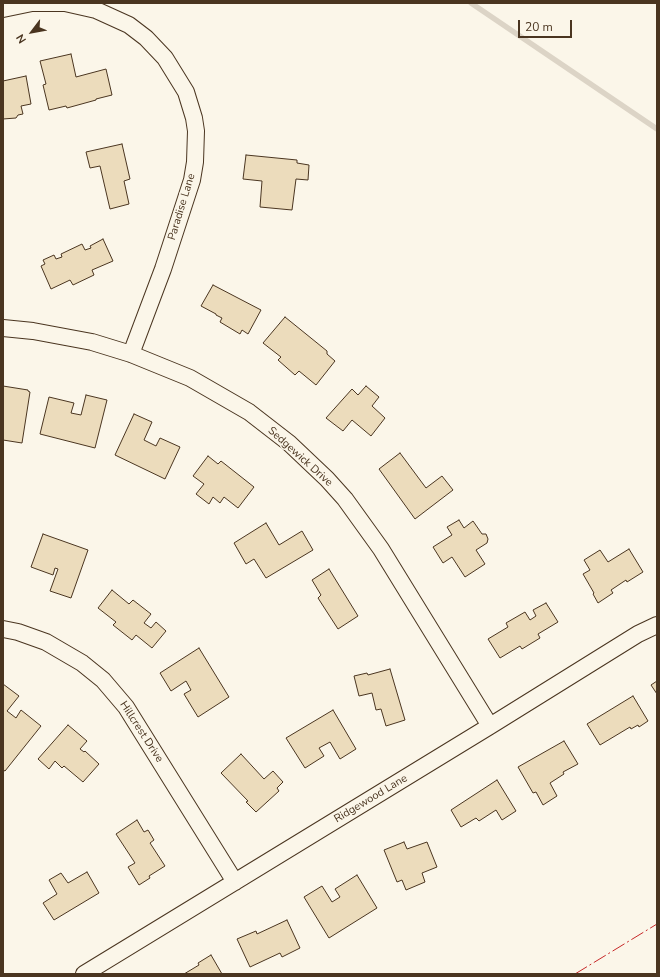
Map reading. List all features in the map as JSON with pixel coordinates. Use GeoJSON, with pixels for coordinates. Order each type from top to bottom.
{"type":"FeatureCollection","features":[{"type":"Feature","properties":{"kind":"street","name":"Paradise Lane"},"geometry":{"type":"LineString","coordinates":[[3,9],[32,3],[64,3],[96,10],[129,26],[146,38],[165,58],[186,92],[194,118],[196,131],[195,162],[192,180],[163,269],[132,354]]}},
{"type":"Feature","properties":{"kind":"street","name":"Sedgewick Drive"},"geometry":{"type":"LineString","coordinates":[[3,328],[33,331],[92,342],[132,354],[190,378],[249,412],[289,443],[345,499],[381,549],[490,726]]}},
{"type":"Feature","properties":{"kind":"street","name":"Ridgewood Lane"},"geometry":{"type":"LineString","coordinates":[[84,974],[638,634],[657,625]]}},
{"type":"Feature","properties":{"kind":"street","name":"Hillcrest Drive"},"geometry":{"type":"LineString","coordinates":[[3,630],[18,632],[46,642],[82,663],[103,680],[126,707],[235,882]]}},
{"type":"Feature","properties":{"kind":"building"},"geometry":{"type":"Polygon","coordinates":[[[71,54],[76,77],[106,69],[112,95],[67,108],[66,106],[49,110],[43,85],[46,84],[40,61],[71,54]]]}},
{"type":"Feature","properties":{"kind":"building"},"geometry":{"type":"Polygon","coordinates":[[[26,76],[31,104],[21,106],[23,114],[18,115],[16,118],[3,119],[3,81],[26,76]]]}},
{"type":"Feature","properties":{"kind":"building"},"geometry":{"type":"Polygon","coordinates":[[[122,144],[130,179],[124,181],[129,204],[110,209],[100,166],[90,168],[86,152],[122,144]]]}},
{"type":"Feature","properties":{"kind":"building"},"geometry":{"type":"Polygon","coordinates":[[[246,155],[297,160],[297,163],[309,165],[308,180],[296,179],[292,210],[260,207],[262,181],[243,179],[246,155]]]}},
{"type":"Feature","properties":{"kind":"building"},"geometry":{"type":"Polygon","coordinates":[[[103,239],[113,261],[92,270],[94,275],[73,285],[70,280],[51,289],[41,266],[45,264],[43,260],[54,255],[56,259],[62,257],[61,254],[82,244],[85,250],[91,248],[90,246],[103,239]]]}},
{"type":"Feature","properties":{"kind":"building"},"geometry":{"type":"Polygon","coordinates":[[[213,285],[261,310],[248,334],[242,330],[240,334],[220,322],[222,318],[201,306],[213,285]]]}},
{"type":"Feature","properties":{"kind":"building"},"geometry":{"type":"Polygon","coordinates":[[[285,317],[327,351],[327,354],[335,361],[316,385],[299,371],[295,375],[278,360],[281,357],[263,343],[285,317]]]}},
{"type":"Feature","properties":{"kind":"building"},"geometry":{"type":"Polygon","coordinates":[[[3,386],[28,390],[30,392],[22,443],[3,440],[3,386]]]}},
{"type":"Feature","properties":{"kind":"building"},"geometry":{"type":"Polygon","coordinates":[[[366,386],[379,397],[372,406],[385,418],[371,436],[352,420],[343,431],[326,418],[352,389],[358,395],[366,386]]]}},
{"type":"Feature","properties":{"kind":"building"},"geometry":{"type":"Polygon","coordinates":[[[86,395],[107,400],[95,448],[40,434],[49,397],[74,403],[71,413],[81,415],[86,395]]]}},
{"type":"Feature","properties":{"kind":"building"},"geometry":{"type":"Polygon","coordinates":[[[134,414],[152,422],[144,440],[156,446],[160,438],[180,447],[165,479],[115,455],[134,414]]]}},
{"type":"Feature","properties":{"kind":"building"},"geometry":{"type":"Polygon","coordinates":[[[400,453],[426,488],[442,476],[453,490],[415,519],[379,469],[400,453]]]}},
{"type":"Feature","properties":{"kind":"building"},"geometry":{"type":"Polygon","coordinates":[[[208,456],[218,464],[221,461],[254,487],[238,508],[224,497],[220,503],[213,497],[209,504],[196,494],[204,484],[193,476],[208,456]]]}},
{"type":"Feature","properties":{"kind":"building"},"geometry":{"type":"Polygon","coordinates":[[[459,520],[464,528],[473,521],[482,534],[486,534],[488,539],[487,543],[476,550],[485,564],[465,577],[452,557],[443,563],[433,547],[452,535],[447,527],[459,520]]]}},
{"type":"Feature","properties":{"kind":"building"},"geometry":{"type":"Polygon","coordinates":[[[266,523],[279,545],[302,531],[313,550],[266,578],[254,559],[246,564],[234,543],[266,523]]]}},
{"type":"Feature","properties":{"kind":"building"},"geometry":{"type":"Polygon","coordinates":[[[43,534],[88,550],[71,598],[50,591],[58,569],[55,568],[53,575],[31,567],[43,534]]]}},
{"type":"Feature","properties":{"kind":"building"},"geometry":{"type":"Polygon","coordinates":[[[629,549],[643,572],[627,582],[626,580],[611,590],[613,593],[598,603],[583,574],[590,570],[584,560],[600,550],[608,562],[629,549]]]}},
{"type":"Feature","properties":{"kind":"building"},"geometry":{"type":"Polygon","coordinates":[[[329,569],[358,616],[338,629],[318,598],[321,595],[312,580],[329,569]]]}},
{"type":"Feature","properties":{"kind":"building"},"geometry":{"type":"Polygon","coordinates":[[[112,590],[129,604],[133,600],[151,614],[144,623],[151,628],[156,622],[166,631],[152,648],[136,635],[132,640],[113,625],[116,622],[98,608],[112,590]]]}},
{"type":"Feature","properties":{"kind":"building"},"geometry":{"type":"Polygon","coordinates":[[[546,603],[558,622],[538,634],[540,638],[522,649],[520,646],[500,658],[488,639],[508,627],[506,623],[525,612],[530,620],[536,616],[533,610],[546,603]]]}},
{"type":"Feature","properties":{"kind":"building"},"geometry":{"type":"Polygon","coordinates":[[[199,648],[229,697],[198,717],[184,694],[191,690],[186,681],[171,691],[160,673],[199,648]]]}},
{"type":"Feature","properties":{"kind":"building"},"geometry":{"type":"Polygon","coordinates":[[[390,669],[405,720],[386,726],[381,709],[376,710],[372,693],[359,696],[354,676],[367,673],[368,675],[390,669]]]}},
{"type":"Feature","properties":{"kind":"building"},"geometry":{"type":"Polygon","coordinates":[[[657,681],[657,694],[651,685],[657,681]]]}},
{"type":"Feature","properties":{"kind":"building"},"geometry":{"type":"Polygon","coordinates":[[[3,684],[19,696],[7,711],[16,718],[21,710],[41,726],[5,771],[3,770],[3,684]]]}},
{"type":"Feature","properties":{"kind":"building"},"geometry":{"type":"Polygon","coordinates":[[[633,696],[648,721],[639,727],[638,725],[631,729],[630,727],[600,745],[587,724],[633,696]]]}},
{"type":"Feature","properties":{"kind":"building"},"geometry":{"type":"Polygon","coordinates":[[[333,710],[356,749],[340,759],[330,742],[319,748],[324,756],[305,768],[286,738],[333,710]]]}},
{"type":"Feature","properties":{"kind":"building"},"geometry":{"type":"Polygon","coordinates":[[[68,725],[87,741],[80,749],[84,752],[85,751],[99,764],[83,782],[64,766],[62,768],[55,761],[49,769],[38,759],[68,725]]]}},
{"type":"Feature","properties":{"kind":"building"},"geometry":{"type":"Polygon","coordinates":[[[564,741],[578,764],[563,772],[564,774],[550,783],[557,796],[543,805],[536,792],[533,793],[518,767],[564,741]]]}},
{"type":"Feature","properties":{"kind":"building"},"geometry":{"type":"Polygon","coordinates":[[[241,754],[264,779],[273,771],[283,782],[277,788],[279,791],[256,812],[246,802],[248,801],[221,773],[241,754]]]}},
{"type":"Feature","properties":{"kind":"building"},"geometry":{"type":"Polygon","coordinates":[[[497,780],[516,811],[502,820],[496,810],[479,821],[476,818],[461,827],[451,810],[497,780]]]}},
{"type":"Feature","properties":{"kind":"building"},"geometry":{"type":"Polygon","coordinates":[[[137,820],[144,832],[148,830],[154,840],[150,843],[165,866],[149,876],[150,878],[139,885],[128,867],[135,863],[116,834],[137,820]]]}},
{"type":"Feature","properties":{"kind":"building"},"geometry":{"type":"Polygon","coordinates":[[[404,842],[407,849],[427,842],[437,867],[422,873],[425,882],[406,890],[402,880],[397,882],[384,850],[404,842]]]}},
{"type":"Feature","properties":{"kind":"building"},"geometry":{"type":"Polygon","coordinates":[[[87,872],[99,893],[54,920],[43,903],[57,894],[49,880],[61,873],[68,883],[87,872]]]}},
{"type":"Feature","properties":{"kind":"building"},"geometry":{"type":"Polygon","coordinates":[[[357,875],[377,908],[329,938],[304,897],[322,886],[332,902],[340,897],[335,889],[357,875]]]}},
{"type":"Feature","properties":{"kind":"building"},"geometry":{"type":"Polygon","coordinates":[[[287,920],[300,948],[282,957],[280,953],[250,967],[237,939],[256,931],[257,934],[287,920]]]}},
{"type":"Feature","properties":{"kind":"building"},"geometry":{"type":"Polygon","coordinates":[[[211,955],[222,974],[184,974],[199,965],[198,963],[211,955]]]}},
{"type":"Feature","properties":{"kind":"waterway"},"geometry":{"type":"LineString","coordinates":[[471,3],[657,129]]}},
{"type":"Feature","properties":{"kind":"power"},"geometry":{"type":"LineString","coordinates":[[575,974],[657,924]]}}]}
